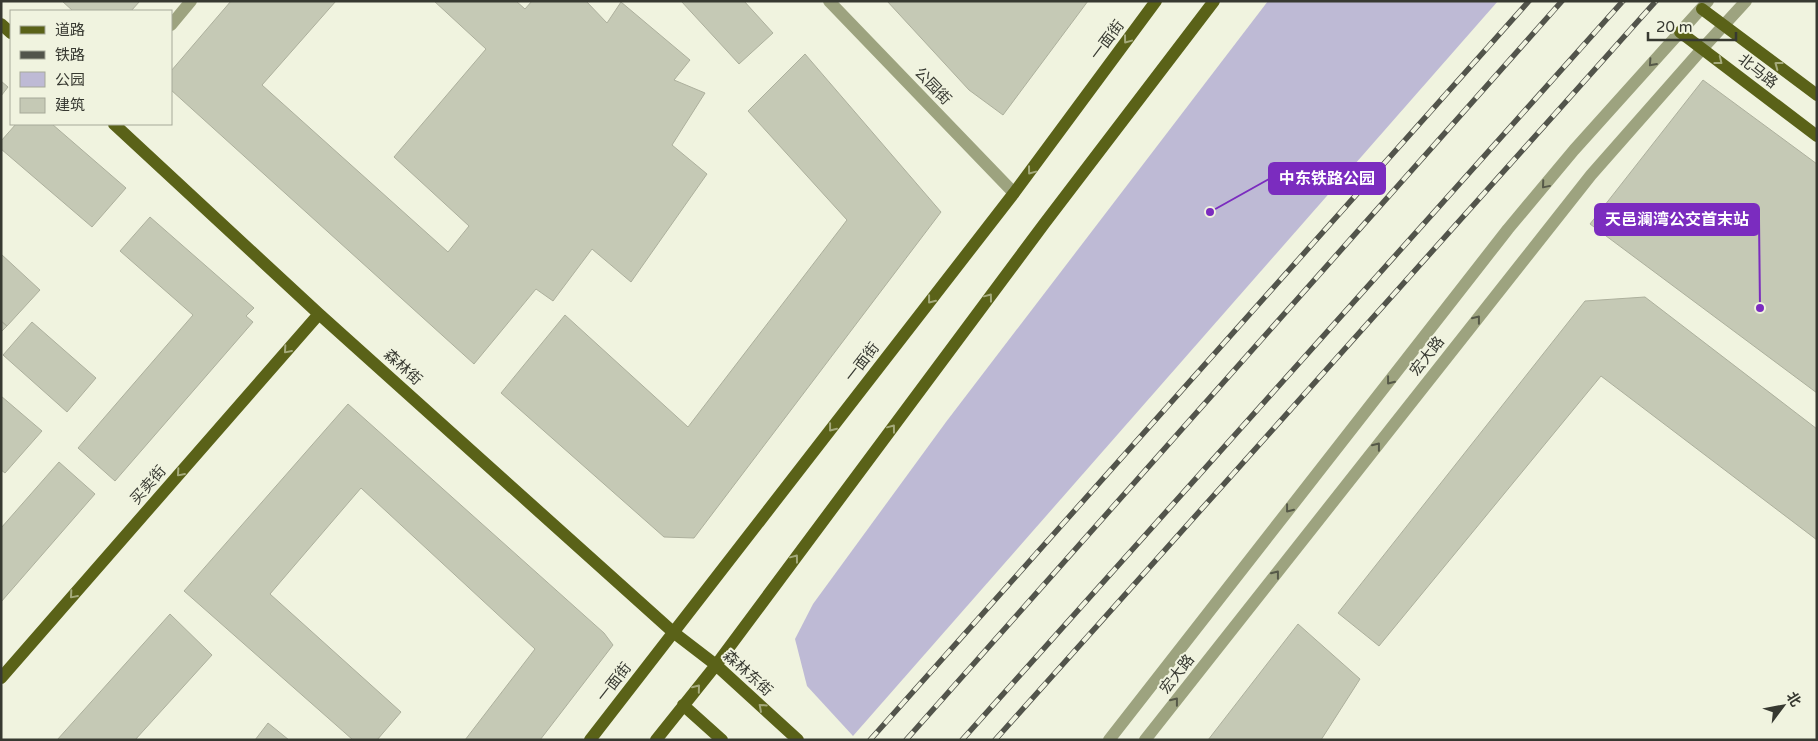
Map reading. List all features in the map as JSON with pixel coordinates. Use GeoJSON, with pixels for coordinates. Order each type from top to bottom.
{"type":"FeatureCollection","features":[{"type":"Feature","properties":{"kind":"main road","name":"一面街"},"geometry":{"type":"LineString","coordinates":[[590,740],[1014,193],[1156,1]]}},
{"type":"Feature","properties":{"kind":"main road"},"geometry":{"type":"LineString","coordinates":[[656,740],[716,665],[1044,224],[1214,1]]}},
{"type":"Feature","properties":{"kind":"main road","name":"北马路"},"geometry":{"type":"LineString","coordinates":[[1705,5],[1724,26],[1817,94]]}},
{"type":"Feature","properties":{"kind":"main road","name":"北马路"},"geometry":{"type":"LineString","coordinates":[[1680,32],[1817,136]]}},
{"type":"Feature","properties":{"kind":"main road","name":"森林街"},"geometry":{"type":"LineString","coordinates":[[115,125],[319,314],[673,632]]}},
{"type":"Feature","properties":{"kind":"main road","name":"买卖街"},"geometry":{"type":"LineString","coordinates":[[1,678],[319,314]]}},
{"type":"Feature","properties":{"kind":"main road","name":"森林东街"},"geometry":{"type":"LineString","coordinates":[[673,632],[716,665],[798,740]]}},
{"type":"Feature","properties":{"kind":"main road"},"geometry":{"type":"LineString","coordinates":[[683,705],[722,740]]}},
{"type":"Feature","properties":{"kind":"street"},"geometry":{"type":"LineString","coordinates":[[172,23],[191,1]]}},
{"type":"Feature","properties":{"kind":"street","name":"公园街"},"geometry":{"type":"LineString","coordinates":[[829,1],[1014,193]]}},
{"type":"Feature","properties":{"kind":"street","name":"宏大路"},"geometry":{"type":"LineString","coordinates":[[1145,740],[1591,175],[1702,48],[1746,1]]}},
{"type":"Feature","properties":{"kind":"street","name":"宏大路"},"geometry":{"type":"LineString","coordinates":[[1109,740],[1508,229],[1574,150],[1705,5]]}},
{"type":"Feature","properties":{"kind":"green space"},"geometry":{"type":"Polygon","coordinates":[[[1268,1],[1498,1],[853,736],[807,686],[795,639],[813,604],[946,422],[1268,1]]]}},
{"type":"Feature","properties":{"kind":"building"},"geometry":{"type":"Polygon","coordinates":[[[62,1],[140,1],[132,10],[72,10],[62,1]]]}},
{"type":"Feature","properties":{"kind":"building"},"geometry":{"type":"Polygon","coordinates":[[[231,1],[336,1],[262,85],[448,252],[469,226],[394,157],[486,49],[434,1],[516,1],[525,9],[532,1],[586,1],[607,23],[621,2],[690,60],[674,80],[705,93],[672,145],[707,174],[631,282],[592,249],[553,301],[536,289],[474,364],[172,91],[172,70],[231,1]]]}},
{"type":"Feature","properties":{"kind":"building"},"geometry":{"type":"Polygon","coordinates":[[[681,1],[744,1],[773,33],[739,64],[681,1]]]}},
{"type":"Feature","properties":{"kind":"building"},"geometry":{"type":"Polygon","coordinates":[[[887,1],[1088,1],[1003,115],[969,90],[887,1]]]}},
{"type":"Feature","properties":{"kind":"building"},"geometry":{"type":"Polygon","coordinates":[[[805,54],[941,212],[694,538],[664,537],[501,393],[565,315],[688,427],[847,220],[748,111],[805,54]]]}},
{"type":"Feature","properties":{"kind":"building"},"geometry":{"type":"Polygon","coordinates":[[[1703,80],[1817,164],[1817,393],[1590,224],[1703,80]]]}},
{"type":"Feature","properties":{"kind":"building"},"geometry":{"type":"Polygon","coordinates":[[[1,81],[8,87],[1,96],[1,81]]]}},
{"type":"Feature","properties":{"kind":"building"},"geometry":{"type":"Polygon","coordinates":[[[15,125],[53,125],[126,188],[92,227],[1,149],[1,141],[15,125]]]}},
{"type":"Feature","properties":{"kind":"building"},"geometry":{"type":"Polygon","coordinates":[[[150,217],[254,308],[246,316],[253,322],[115,481],[78,448],[193,315],[120,251],[150,217]]]}},
{"type":"Feature","properties":{"kind":"building"},"geometry":{"type":"Polygon","coordinates":[[[1,254],[40,290],[7,326],[1,321],[1,254]]]}},
{"type":"Feature","properties":{"kind":"building"},"geometry":{"type":"Polygon","coordinates":[[[1645,297],[1817,429],[1817,540],[1601,376],[1379,646],[1338,613],[1585,301],[1645,297]]]}},
{"type":"Feature","properties":{"kind":"building"},"geometry":{"type":"Polygon","coordinates":[[[1,321],[7,326],[1,332],[1,321]]]}},
{"type":"Feature","properties":{"kind":"building"},"geometry":{"type":"Polygon","coordinates":[[[32,322],[96,378],[67,412],[3,355],[32,322]]]}},
{"type":"Feature","properties":{"kind":"building"},"geometry":{"type":"Polygon","coordinates":[[[1,396],[42,431],[5,473],[1,470],[1,396]]]}},
{"type":"Feature","properties":{"kind":"building"},"geometry":{"type":"Polygon","coordinates":[[[348,404],[604,633],[613,645],[540,740],[465,740],[535,649],[361,488],[270,594],[401,712],[377,740],[353,740],[184,591],[348,404]]]}},
{"type":"Feature","properties":{"kind":"building"},"geometry":{"type":"Polygon","coordinates":[[[59,462],[95,494],[1,602],[1,528],[59,462]]]}},
{"type":"Feature","properties":{"kind":"building"},"geometry":{"type":"Polygon","coordinates":[[[170,614],[212,655],[135,740],[57,740],[170,614]]]}},
{"type":"Feature","properties":{"kind":"building"},"geometry":{"type":"Polygon","coordinates":[[[1298,624],[1360,679],[1321,740],[1208,740],[1298,624]]]}},
{"type":"Feature","properties":{"kind":"building"},"geometry":{"type":"Polygon","coordinates":[[[268,723],[289,740],[255,740],[268,723]]]}},
{"type":"Feature","properties":{"kind":"railway"},"geometry":{"type":"LineString","coordinates":[[870,740],[1529,1]]}},
{"type":"Feature","properties":{"kind":"railway"},"geometry":{"type":"LineString","coordinates":[[906,740],[1562,1]]}},
{"type":"Feature","properties":{"kind":"railway"},"geometry":{"type":"LineString","coordinates":[[962,740],[1623,1]]}},
{"type":"Feature","properties":{"kind":"railway"},"geometry":{"type":"LineString","coordinates":[[995,740],[1656,1]]}},
{"type":"Feature","properties":{"kind":"place","name":"中东铁路公园"},"geometry":{"type":"Point","coordinates":[1210,212]}},
{"type":"Feature","properties":{"kind":"place","name":"天邑澜湾公交首末站"},"geometry":{"type":"Point","coordinates":[1760,308]}}]}
